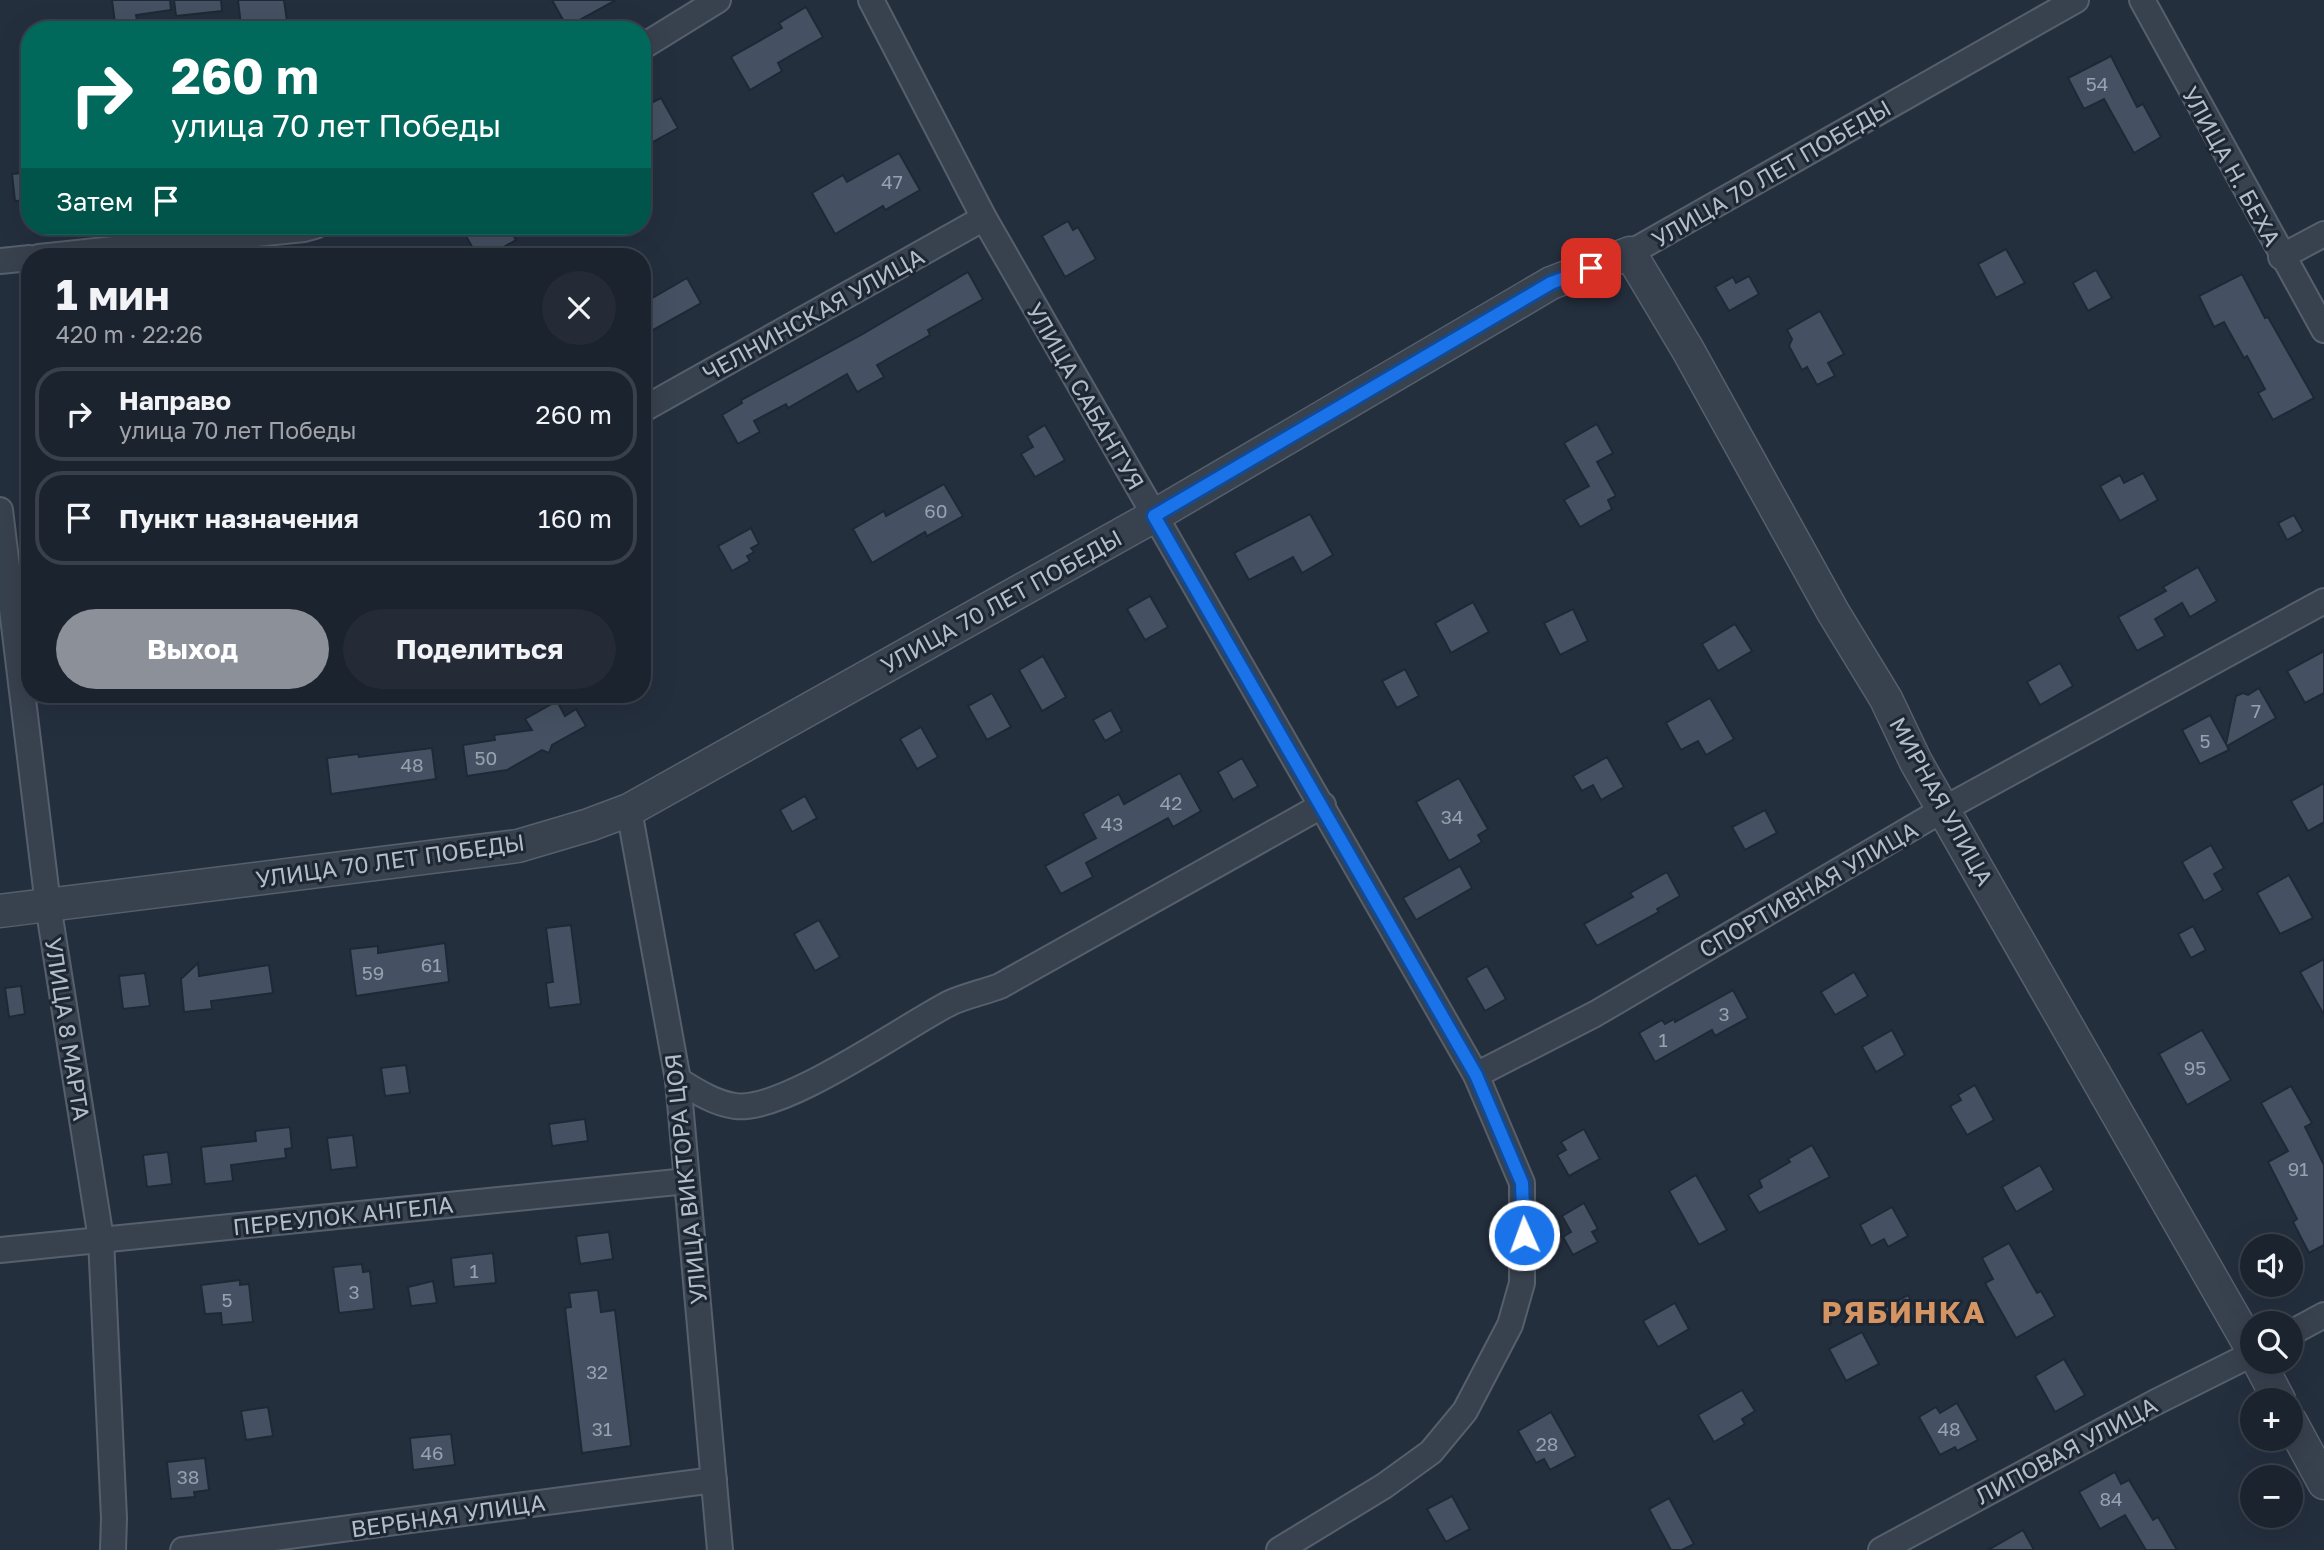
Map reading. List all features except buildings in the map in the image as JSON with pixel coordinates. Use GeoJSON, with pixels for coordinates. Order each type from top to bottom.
{"type":"FeatureCollection","features":[{"type":"Feature","properties":{"kind":"street"},"geometry":{"type":"LineString","coordinates":[[651,41],[718,0]]}},
{"type":"Feature","properties":{"kind":"street","name":"УЛИЦА САБАНТУЯ"},"geometry":{"type":"LineString","coordinates":[[871,0],[984,218],[1476,1075],[1522,1183],[1522,1283],[1510,1325],[1465,1411],[1431,1452],[1384,1486],[1279,1550]]}},
{"type":"Feature","properties":{"kind":"street","name":"УЛИЦА 70 ЛЕТ ПОБЕДЫ"},"geometry":{"type":"LineString","coordinates":[[0,911],[518,846],[629,810],[1154,516],[1551,283],[1630,253],[2076,0]]}},
{"type":"Feature","properties":{"kind":"street","name":"УЛИЦА Н. БЕХА"},"geometry":{"type":"LineString","coordinates":[[2142,0],[2281,257],[2324,330]]}},
{"type":"Feature","properties":{"kind":"street","name":"ЧЕЛНИНСКАЯ УЛИЦА"},"geometry":{"type":"LineString","coordinates":[[651,405],[984,218]]}},
{"type":"Feature","properties":{"kind":"street"},"geometry":{"type":"LineString","coordinates":[[2281,257],[2324,234]]}},
{"type":"Feature","properties":{"kind":"street"},"geometry":{"type":"LineString","coordinates":[[124,248],[247,235]]}},
{"type":"Feature","properties":{"kind":"street","name":"МИРНАЯ УЛИЦА"},"geometry":{"type":"LineString","coordinates":[[1630,253],[1688,350],[1833,612],[1886,699],[1916,762],[2240,1328]]}},
{"type":"Feature","properties":{"kind":"street"},"geometry":{"type":"LineString","coordinates":[[0,261],[21,259]]}},
{"type":"Feature","properties":{"kind":"street","name":"УЛИЦА 8 МАРТА"},"geometry":{"type":"LineString","coordinates":[[0,510],[13,560],[21,639]]}},
{"type":"Feature","properties":{"kind":"street","name":"СПОРТИВНАЯ УЛИЦА"},"geometry":{"type":"LineString","coordinates":[[1476,1075],[1595,1014],[1944,809],[2324,601]]}},
{"type":"Feature","properties":{"kind":"street","name":"УЛИЦА 8 МАРТА"},"geometry":{"type":"LineString","coordinates":[[28,703],[48,905],[101,1239],[114,1518],[113,1550]]}},
{"type":"Feature","properties":{"kind":"street"},"geometry":{"type":"LineString","coordinates":[[678,1080],[710,1099],[737,1106],[762,1103],[795,1091],[952,1002],[1000,986],[1323,805]]}},
{"type":"Feature","properties":{"kind":"street","name":"УЛИЦА ВИКТОРА ЦОЯ"},"geometry":{"type":"LineString","coordinates":[[629,810],[678,1080],[720,1550]]}},
{"type":"Feature","properties":{"kind":"street","name":"ПЕРЕУЛОК АНГЕЛА"},"geometry":{"type":"LineString","coordinates":[[0,1250],[687,1181]]}},
{"type":"Feature","properties":{"kind":"street"},"geometry":{"type":"LineString","coordinates":[[2303,1326],[2324,1315]]}},
{"type":"Feature","properties":{"kind":"street","name":"ЛИПОВАЯ УЛИЦА"},"geometry":{"type":"LineString","coordinates":[[1881,1550],[2154,1403],[2240,1360]]}},
{"type":"Feature","properties":{"kind":"street"},"geometry":{"type":"LineString","coordinates":[[2303,1444],[2324,1483]]}},
{"type":"Feature","properties":{"kind":"street","name":"ВЕРБНАЯ УЛИЦА"},"geometry":{"type":"LineString","coordinates":[[183,1550],[714,1480]]}},
{"type":"Feature","properties":{"kind":"district","name":"РЯБИНКА"},"geometry":{"type":"Point","coordinates":[1904,1312]}},
{"type":"Feature","properties":{"kind":"route"},"geometry":{"type":"LineString","coordinates":[[1524,1235],[1522,1183],[1476,1075],[1323,805],[1154,516],[1551,283],[1591,268]]}}]}
